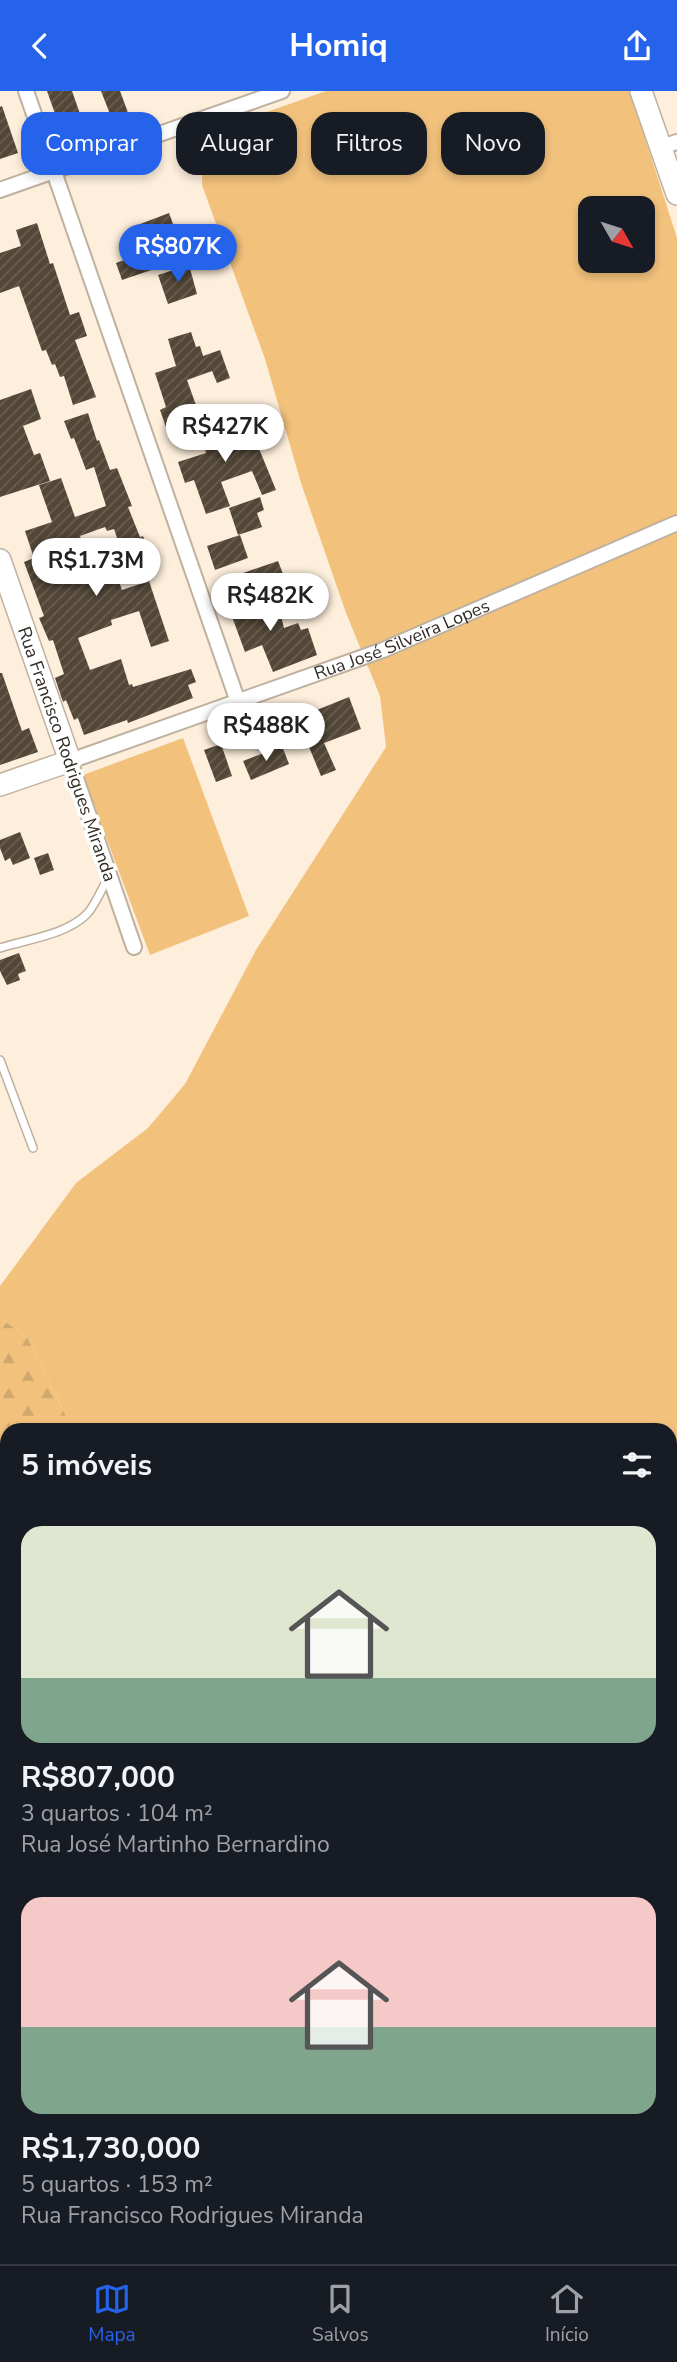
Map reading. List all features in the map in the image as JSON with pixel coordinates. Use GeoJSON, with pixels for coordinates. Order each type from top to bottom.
{"type":"FeatureCollection","features":[{"type":"Feature","properties":{"kind":"street"},"geometry":{"type":"LineString","coordinates":[[26,91],[33,112]]}},
{"type":"Feature","properties":{"kind":"street"},"geometry":{"type":"LineString","coordinates":[[162,133],[282,91]]}},
{"type":"Feature","properties":{"kind":"street"},"geometry":{"type":"LineString","coordinates":[[641,91],[669,145],[677,194]]}},
{"type":"Feature","properties":{"kind":"street"},"geometry":{"type":"LineString","coordinates":[[0,190],[43,175]]}},
{"type":"Feature","properties":{"kind":"street"},"geometry":{"type":"LineString","coordinates":[[55,175],[238,702]]}},
{"type":"Feature","properties":{"kind":"street","name":"Rua José Silveira Lopes"},"geometry":{"type":"LineString","coordinates":[[0,785],[383,650],[677,523]]}},
{"type":"Feature","properties":{"kind":"street","name":"Rua Francisco Rodrigues Miranda"},"geometry":{"type":"LineString","coordinates":[[0,560],[135,947]]}},
{"type":"Feature","properties":{"kind":"lane"},"geometry":{"type":"LineString","coordinates":[[0,947],[64,929],[76,923],[89,912],[110,876]]}},
{"type":"Feature","properties":{"kind":"lane"},"geometry":{"type":"LineString","coordinates":[[0,1060],[33,1148]]}},
{"type":"Feature","properties":{"kind":"green space"},"geometry":{"type":"Polygon","coordinates":[[[326,91],[630,91],[677,238],[677,1423],[67,1423],[67,1418],[27,1337],[0,1318],[0,1286],[76,1183],[148,1128],[185,1084],[256,950],[386,747],[380,696],[346,613],[301,483],[265,359],[202,185],[202,175],[297,175],[297,112],[267,112],[326,91]]]}},
{"type":"Feature","properties":{"kind":"green space"},"geometry":{"type":"Polygon","coordinates":[[[183,738],[249,916],[150,955],[83,775],[183,738]]]}},
{"type":"Feature","properties":{"kind":"green space"},"geometry":{"type":"Polygon","coordinates":[[[0,1318],[27,1337],[67,1418],[67,1423],[0,1423],[0,1318]]]}},
{"type":"Feature","properties":{"kind":"building"},"geometry":{"type":"Polygon","coordinates":[[[47,91],[72,91],[79,112],[54,112],[47,91]]]}},
{"type":"Feature","properties":{"kind":"building"},"geometry":{"type":"Polygon","coordinates":[[[101,91],[120,91],[128,112],[109,112],[101,91]]]}},
{"type":"Feature","properties":{"kind":"building"},"geometry":{"type":"Polygon","coordinates":[[[2,106],[18,153],[0,159],[0,107],[2,106]]]}},
{"type":"Feature","properties":{"kind":"building"},"geometry":{"type":"Polygon","coordinates":[[[169,213],[178,237],[159,243],[166,265],[122,280],[116,263],[144,253],[135,226],[169,213]]]}},
{"type":"Feature","properties":{"kind":"building"},"geometry":{"type":"Polygon","coordinates":[[[37,223],[70,315],[79,312],[87,336],[75,340],[96,397],[73,405],[64,376],[60,377],[46,350],[42,351],[19,286],[0,293],[0,253],[21,246],[16,230],[37,223]]]}},
{"type":"Feature","properties":{"kind":"building"},"geometry":{"type":"Polygon","coordinates":[[[189,265],[197,294],[168,304],[158,275],[189,265]]]}},
{"type":"Feature","properties":{"kind":"building"},"geometry":{"type":"Polygon","coordinates":[[[191,332],[196,347],[200,346],[203,356],[220,350],[230,378],[217,383],[212,371],[187,380],[201,419],[167,430],[160,410],[166,407],[155,373],[176,366],[168,339],[191,332]]]}},
{"type":"Feature","properties":{"kind":"building"},"geometry":{"type":"Polygon","coordinates":[[[31,389],[41,419],[23,426],[34,455],[40,453],[50,481],[0,497],[0,400],[31,389]]]}},
{"type":"Feature","properties":{"kind":"building"},"geometry":{"type":"Polygon","coordinates":[[[88,413],[110,470],[117,468],[132,506],[128,507],[149,553],[125,561],[114,529],[107,531],[105,527],[80,536],[90,567],[93,569],[112,562],[122,590],[149,581],[169,641],[151,647],[139,611],[111,620],[112,625],[78,638],[90,670],[121,659],[129,685],[132,684],[133,687],[191,669],[196,682],[188,685],[193,698],[128,723],[127,720],[84,735],[78,718],[74,720],[66,700],[63,702],[55,678],[64,674],[53,640],[49,641],[39,618],[44,616],[24,562],[34,558],[25,531],[52,522],[39,485],[61,478],[75,517],[106,506],[94,467],[86,470],[74,438],[71,439],[64,421],[88,413]]]}},
{"type":"Feature","properties":{"kind":"building"},"geometry":{"type":"Polygon","coordinates":[[[240,418],[246,436],[253,434],[276,490],[262,495],[252,471],[221,482],[230,506],[206,514],[194,480],[185,483],[178,462],[206,453],[199,432],[240,418]]]}},
{"type":"Feature","properties":{"kind":"building"},"geometry":{"type":"Polygon","coordinates":[[[260,497],[264,510],[257,513],[262,527],[238,535],[229,508],[260,497]]]}},
{"type":"Feature","properties":{"kind":"building"},"geometry":{"type":"Polygon","coordinates":[[[240,535],[248,558],[215,570],[207,546],[240,535]]]}},
{"type":"Feature","properties":{"kind":"building"},"geometry":{"type":"Polygon","coordinates":[[[278,561],[285,579],[250,593],[243,573],[278,561]]]}},
{"type":"Feature","properties":{"kind":"building"},"geometry":{"type":"Polygon","coordinates":[[[261,591],[271,619],[281,616],[284,628],[298,623],[301,630],[308,628],[317,655],[273,672],[262,645],[245,652],[227,603],[261,591]]]}},
{"type":"Feature","properties":{"kind":"building"},"geometry":{"type":"Polygon","coordinates":[[[0,673],[22,731],[29,728],[38,752],[0,765],[0,673]]]}},
{"type":"Feature","properties":{"kind":"building"},"geometry":{"type":"Polygon","coordinates":[[[349,697],[361,729],[324,743],[336,770],[321,776],[297,718],[349,697]]]}},
{"type":"Feature","properties":{"kind":"building"},"geometry":{"type":"Polygon","coordinates":[[[221,744],[232,776],[216,782],[204,750],[221,744]]]}},
{"type":"Feature","properties":{"kind":"building"},"geometry":{"type":"Polygon","coordinates":[[[282,746],[289,764],[251,780],[243,761],[282,746]]]}},
{"type":"Feature","properties":{"kind":"building"},"geometry":{"type":"Polygon","coordinates":[[[20,832],[30,858],[13,865],[10,858],[5,861],[0,840],[20,832]]]}},
{"type":"Feature","properties":{"kind":"building"},"geometry":{"type":"Polygon","coordinates":[[[48,853],[54,870],[40,875],[34,858],[48,853]]]}},
{"type":"Feature","properties":{"kind":"building"},"geometry":{"type":"Polygon","coordinates":[[[19,953],[26,971],[18,974],[20,980],[7,985],[0,971],[0,960],[19,953]]]}}]}
